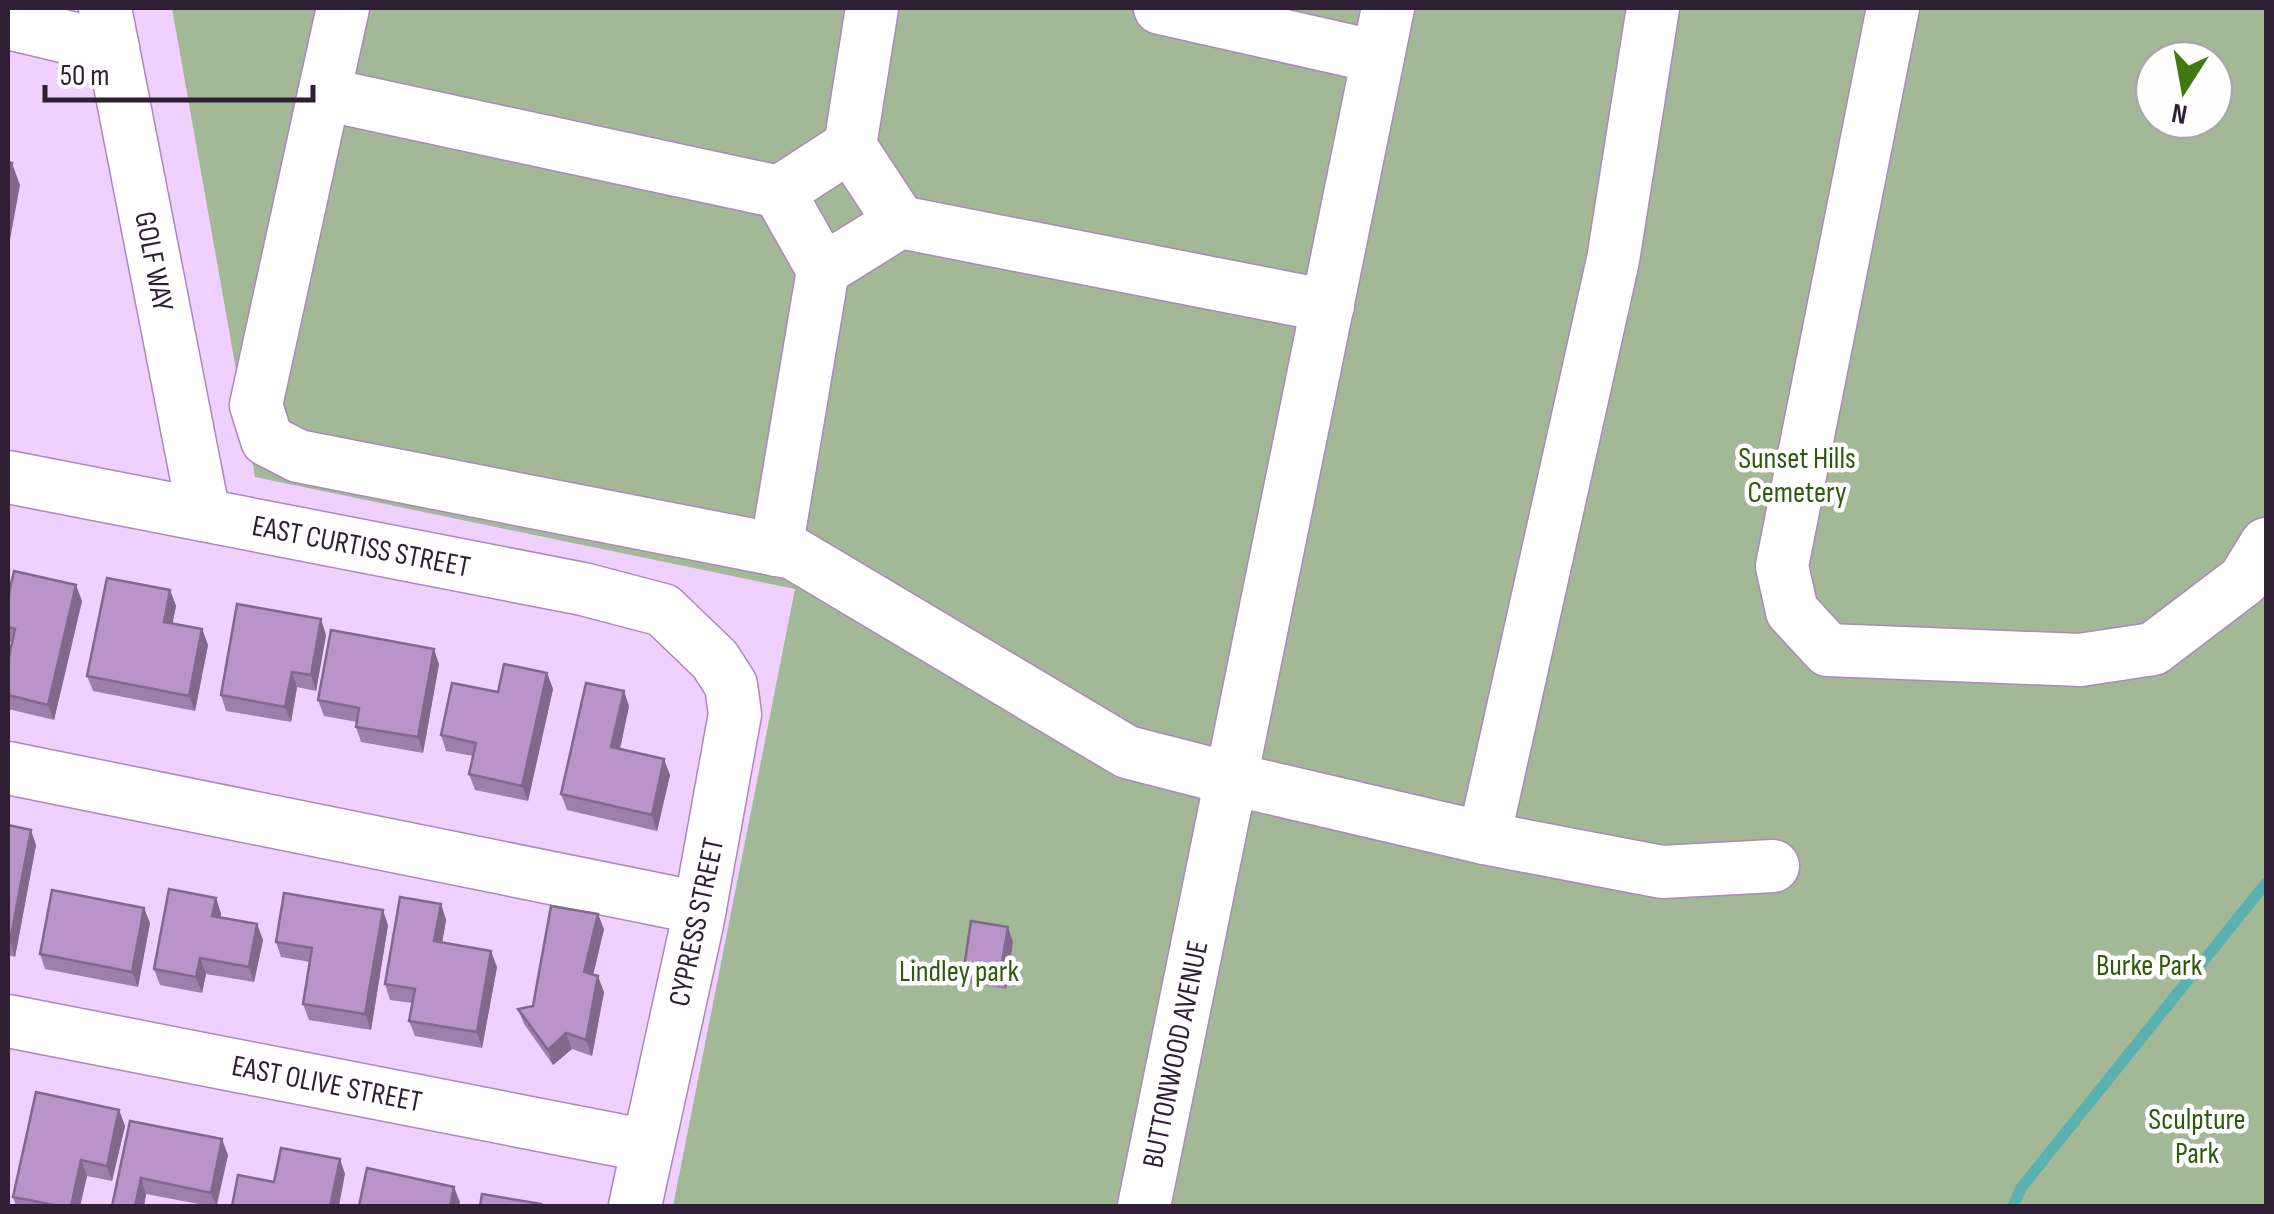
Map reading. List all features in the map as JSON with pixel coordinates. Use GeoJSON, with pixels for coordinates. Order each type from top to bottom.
{"type":"FeatureCollection","features":[{"type":"Feature","properties":{"kind":"street"},"geometry":{"type":"LineString","coordinates":[[343,8],[256,405],[268,440],[298,456],[794,554],[1127,752],[1484,838],[1662,872],[1772,866]]}},
{"type":"Feature","properties":{"kind":"street"},"geometry":{"type":"LineString","coordinates":[[872,8],[850,146],[900,222]]}},
{"type":"Feature","properties":{"kind":"street"},"geometry":{"type":"LineString","coordinates":[[1160,8],[1383,32]]}},
{"type":"Feature","properties":{"kind":"street"},"geometry":{"type":"LineString","coordinates":[[1484,838],[1613,260],[1653,8]]}},
{"type":"Feature","properties":{"kind":"street"},"geometry":{"type":"LineString","coordinates":[[1892,8],[1782,566],[1792,611],[1828,650],[2080,660],[2153,648],[2244,580],[2266,544]]}},
{"type":"Feature","properties":{"kind":"street"},"geometry":{"type":"LineString","coordinates":[[8,23],[109,28]]}},
{"type":"Feature","properties":{"kind":"street","name":"GOLF WAY"},"geometry":{"type":"LineString","coordinates":[[109,28],[204,516]]}},
{"type":"Feature","properties":{"kind":"street","name":"BUTTONWOOD AVENUE"},"geometry":{"type":"LineString","coordinates":[[1144,1206],[1383,32]]}},
{"type":"Feature","properties":{"kind":"street"},"geometry":{"type":"LineString","coordinates":[[324,94],[779,192],[850,146]]}},
{"type":"Feature","properties":{"kind":"street"},"geometry":{"type":"LineString","coordinates":[[776,550],[824,270],[779,192]]}},
{"type":"Feature","properties":{"kind":"street"},"geometry":{"type":"LineString","coordinates":[[824,270],[900,222],[1328,306]]}},
{"type":"Feature","properties":{"kind":"street","name":"EAST CURTISS STREET"},"geometry":{"type":"LineString","coordinates":[[8,477],[583,588],[664,610],[700,645]]}},
{"type":"Feature","properties":{"kind":"street","name":"CYPRESS STREET"},"geometry":{"type":"LineString","coordinates":[[636,1206],[700,908],[735,714],[731,686],[700,645]]}},
{"type":"Feature","properties":{"kind":"street"},"geometry":{"type":"LineString","coordinates":[[8,768],[700,908]]}},
{"type":"Feature","properties":{"kind":"street","name":"EAST OLIVE STREET"},"geometry":{"type":"LineString","coordinates":[[8,1021],[648,1146]]}},
{"type":"Feature","properties":{"kind":"green space","name":"Sunset Hills Cemetery"},"geometry":{"type":"Polygon","coordinates":[[[172,8],[2266,8],[2266,1206],[673,1206],[795,589],[255,477],[172,8]]]}},
{"type":"Feature","properties":{"kind":"building"},"geometry":{"type":"Polygon","coordinates":[[[14,571],[76,585],[48,705],[8,695],[8,661],[15,629],[8,627],[8,598],[14,571]]]}},
{"type":"Feature","properties":{"kind":"building"},"geometry":{"type":"Polygon","coordinates":[[[107,578],[170,590],[164,622],[202,629],[189,696],[87,676],[107,578]]]}},
{"type":"Feature","properties":{"kind":"building"},"geometry":{"type":"Polygon","coordinates":[[[237,604],[321,619],[311,675],[292,672],[285,707],[221,695],[237,604]]]}},
{"type":"Feature","properties":{"kind":"building"},"geometry":{"type":"Polygon","coordinates":[[[331,630],[434,649],[418,737],[356,727],[359,708],[318,700],[331,630]]]}},
{"type":"Feature","properties":{"kind":"building"},"geometry":{"type":"Polygon","coordinates":[[[504,664],[547,673],[522,786],[469,774],[476,743],[441,735],[452,683],[498,692],[504,664]]]}},
{"type":"Feature","properties":{"kind":"building"},"geometry":{"type":"Polygon","coordinates":[[[586,683],[624,691],[611,747],[664,759],[652,815],[561,794],[586,683]]]}},
{"type":"Feature","properties":{"kind":"building"},"geometry":{"type":"Polygon","coordinates":[[[8,825],[31,830],[10,941],[8,941],[8,825]]]}},
{"type":"Feature","properties":{"kind":"building"},"geometry":{"type":"Polygon","coordinates":[[[169,889],[216,898],[212,916],[257,924],[249,967],[200,958],[196,977],[154,969],[169,889]]]}},
{"type":"Feature","properties":{"kind":"building"},"geometry":{"type":"Polygon","coordinates":[[[52,890],[144,908],[132,972],[40,954],[52,890]]]}},
{"type":"Feature","properties":{"kind":"building"},"geometry":{"type":"Polygon","coordinates":[[[284,893],[383,910],[365,1014],[303,1004],[312,948],[276,942],[284,893]]]}},
{"type":"Feature","properties":{"kind":"building"},"geometry":{"type":"Polygon","coordinates":[[[400,897],[441,904],[434,941],[491,951],[477,1032],[409,1021],[415,989],[385,984],[400,897]]]}},
{"type":"Feature","properties":{"kind":"building"},"geometry":{"type":"Polygon","coordinates":[[[551,906],[598,914],[584,972],[598,976],[586,1040],[566,1033],[548,1050],[518,1009],[533,1006],[551,906]]]}},
{"type":"Feature","properties":{"kind":"building"},"geometry":{"type":"Polygon","coordinates":[[[971,921],[1008,927],[1000,974],[964,968],[971,921]]]}},
{"type":"Feature","properties":{"kind":"building"},"geometry":{"type":"Polygon","coordinates":[[[36,1092],[119,1110],[107,1166],[81,1160],[71,1206],[13,1197],[36,1092]]]}},
{"type":"Feature","properties":{"kind":"building"},"geometry":{"type":"Polygon","coordinates":[[[130,1121],[222,1139],[211,1193],[141,1178],[135,1206],[112,1206],[130,1121]]]}},
{"type":"Feature","properties":{"kind":"building"},"geometry":{"type":"Polygon","coordinates":[[[281,1148],[340,1159],[330,1206],[232,1206],[238,1175],[274,1182],[281,1148]]]}},
{"type":"Feature","properties":{"kind":"building"},"geometry":{"type":"Polygon","coordinates":[[[367,1168],[454,1187],[450,1206],[359,1206],[367,1168]]]}},
{"type":"Feature","properties":{"kind":"building"},"geometry":{"type":"Polygon","coordinates":[[[482,1194],[541,1204],[480,1206],[482,1194]]]}},
{"type":"Feature","properties":{"kind":"waterway"},"geometry":{"type":"LineString","coordinates":[[2013,1206],[2021,1188],[2266,883]]}},
{"type":"Feature","properties":{"kind":"park label","name":"Burke Park"},"geometry":{"type":"Point","coordinates":[2149,965]}},
{"type":"Feature","properties":{"kind":"park label","name":"Lindley park"},"geometry":{"type":"Point","coordinates":[959,971]}},
{"type":"Feature","properties":{"kind":"park label","name":"Sculpture Park"},"geometry":{"type":"Point","coordinates":[2197,1136]}}]}
